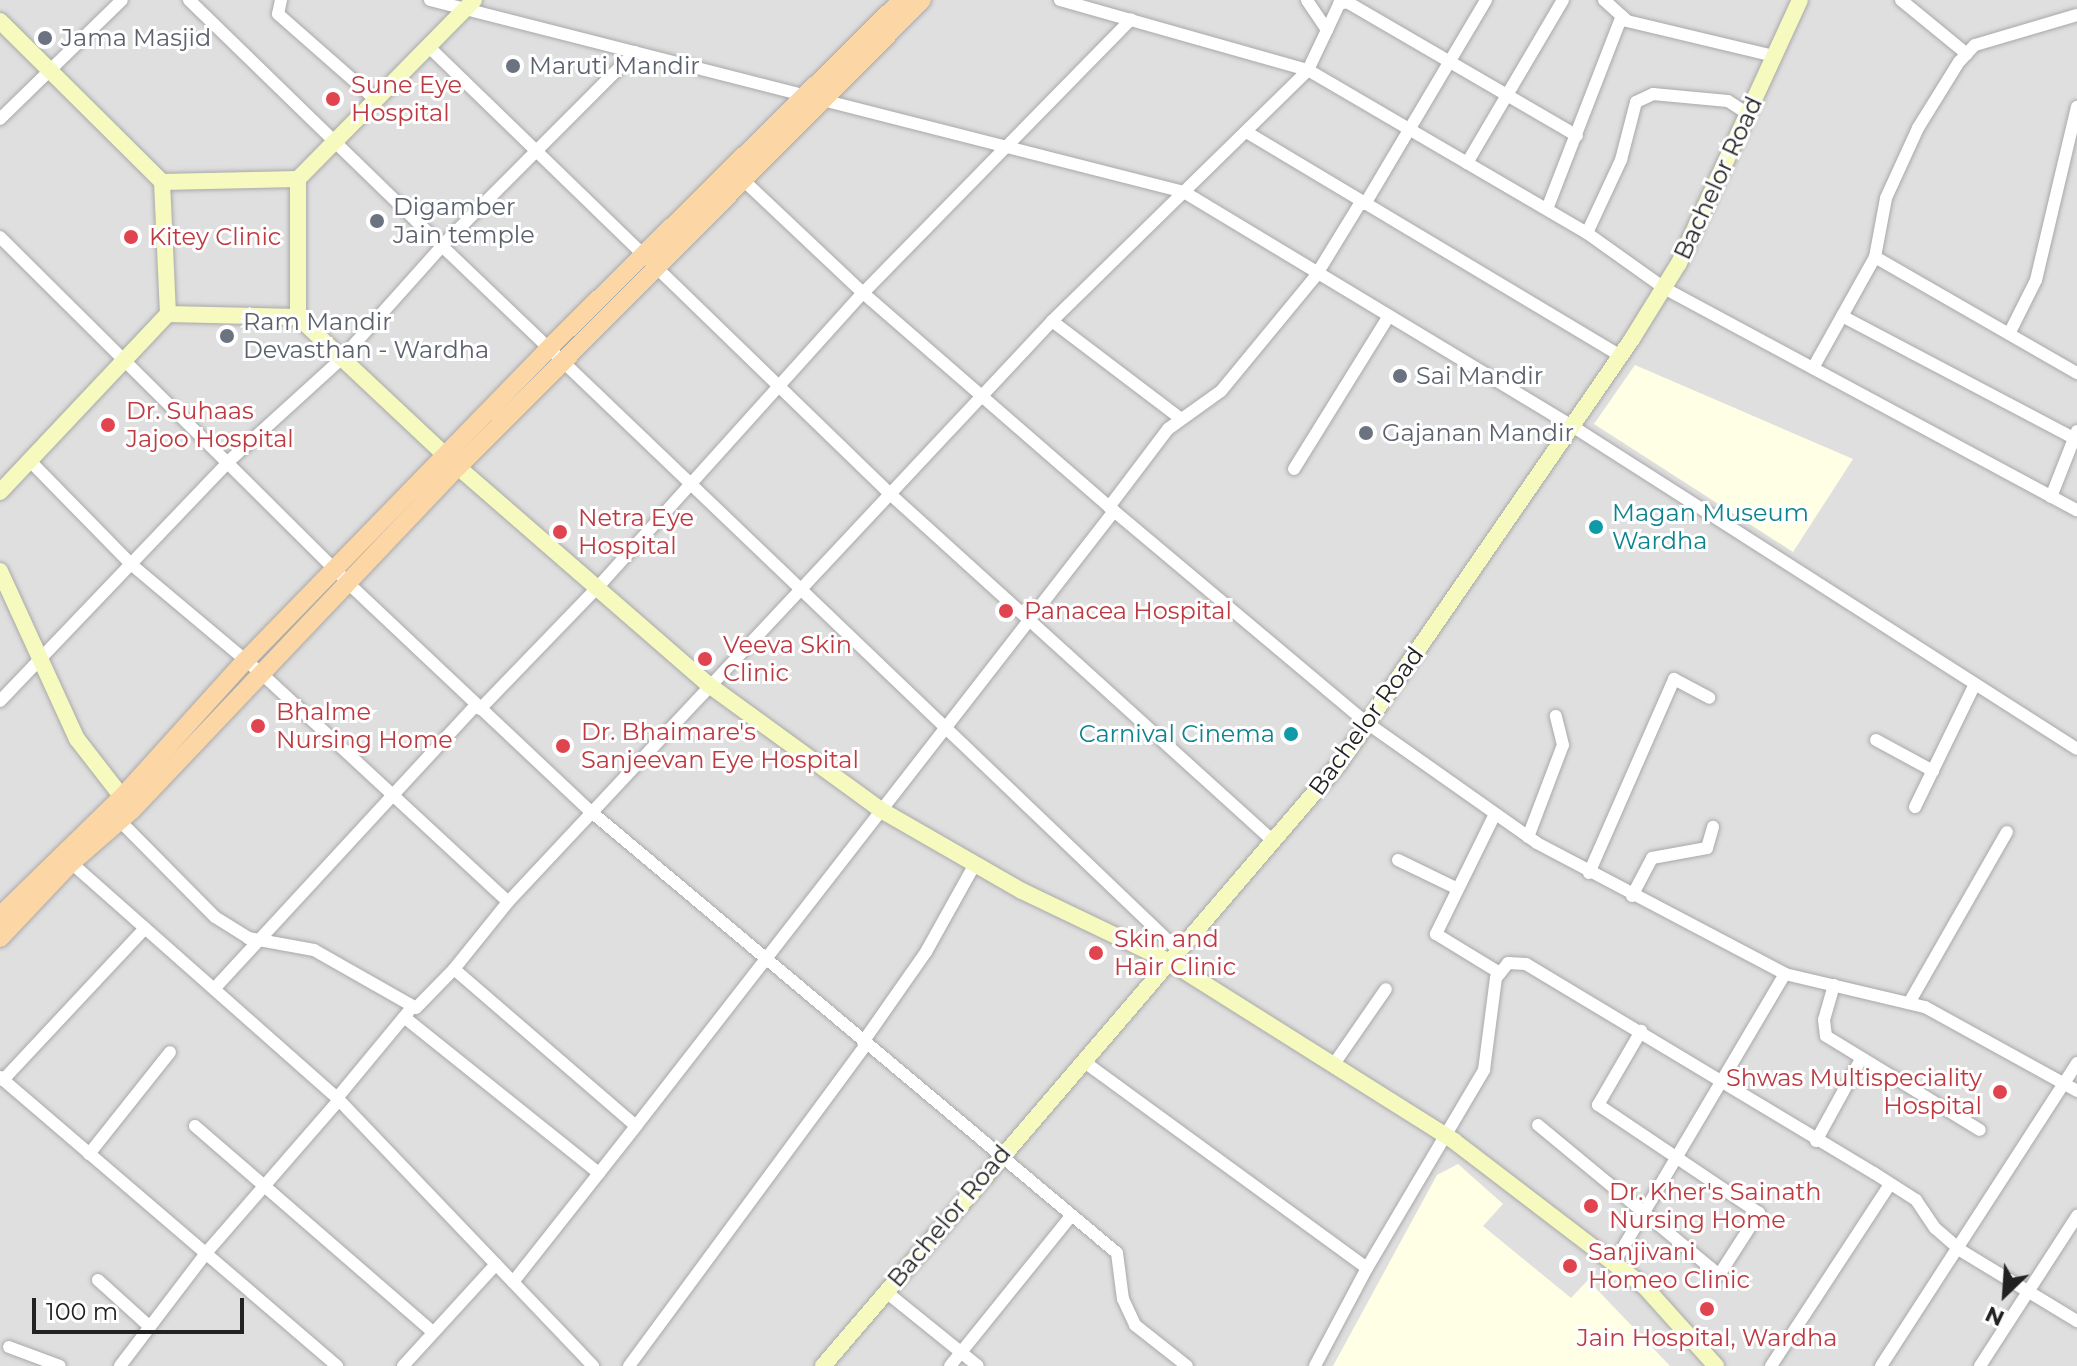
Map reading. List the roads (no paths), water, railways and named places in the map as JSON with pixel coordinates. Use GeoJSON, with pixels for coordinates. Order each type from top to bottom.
{"type":"FeatureCollection","features":[{"type":"Feature","properties":{"kind":"main road"},"geometry":{"type":"LineString","coordinates":[[0,916],[67,859],[120,821],[262,674],[342,577],[452,462],[547,350],[743,180],[902,0]]}},
{"type":"Feature","properties":{"kind":"main road"},"geometry":{"type":"LineString","coordinates":[[452,462],[561,364],[652,260],[815,97],[922,0]]}},
{"type":"Feature","properties":{"kind":"main road"},"geometry":{"type":"LineString","coordinates":[[0,938],[245,661],[342,577]]}},
{"type":"Feature","properties":{"kind":"street"},"geometry":{"type":"LineString","coordinates":[[0,119],[122,0]]}},
{"type":"Feature","properties":{"kind":"street"},"geometry":{"type":"LineString","coordinates":[[189,0],[561,364],[944,728],[1175,956]]}},
{"type":"Feature","properties":{"kind":"street"},"geometry":{"type":"LineString","coordinates":[[281,0],[278,14],[376,100]]}},
{"type":"Feature","properties":{"kind":"street"},"geometry":{"type":"LineString","coordinates":[[430,0],[470,5],[635,52],[1184,192],[1572,426],[2077,749]]}},
{"type":"Feature","properties":{"kind":"street"},"geometry":{"type":"LineString","coordinates":[[1060,0],[1308,70],[1587,233],[1664,288],[2077,510]]}},
{"type":"Feature","properties":{"kind":"street"},"geometry":{"type":"LineString","coordinates":[[1307,0],[1327,30]]}},
{"type":"Feature","properties":{"kind":"street"},"geometry":{"type":"LineString","coordinates":[[513,1282],[768,962],[944,728],[1030,621],[1180,418],[1217,396],[1318,273],[1410,130],[1486,0]]}},
{"type":"Feature","properties":{"kind":"street"},"geometry":{"type":"LineString","coordinates":[[1467,163],[1563,0]]}},
{"type":"Feature","properties":{"kind":"street"},"geometry":{"type":"LineString","coordinates":[[1604,0],[1622,16],[1774,56]]}},
{"type":"Feature","properties":{"kind":"street","name":"Bachelor Road"},"geometry":{"type":"LineString","coordinates":[[823,1366],[999,1156],[1273,841],[1367,723],[1664,288],[1800,0]]}},
{"type":"Feature","properties":{"kind":"street"},"geometry":{"type":"LineString","coordinates":[[1901,0],[1967,54]]}},
{"type":"Feature","properties":{"kind":"street"},"geometry":{"type":"LineString","coordinates":[[120,1366],[206,1253],[413,1006],[454,969],[589,810],[1052,321],[1248,133],[1308,70],[1339,4],[1347,2],[1577,136]]}},
{"type":"Feature","properties":{"kind":"street"},"geometry":{"type":"LineString","coordinates":[[298,317],[298,179],[470,5]]}},
{"type":"Feature","properties":{"kind":"street"},"geometry":{"type":"LineString","coordinates":[[1813,368],[1875,257],[1886,198],[1918,128],[1967,54],[1975,45],[2077,15]]}},
{"type":"Feature","properties":{"kind":"street"},"geometry":{"type":"LineString","coordinates":[[1547,209],[1622,16]]}},
{"type":"Feature","properties":{"kind":"street"},"geometry":{"type":"LineString","coordinates":[[214,989],[478,707],[597,588],[863,293],[1131,19]]}},
{"type":"Feature","properties":{"kind":"street"},"geometry":{"type":"LineString","coordinates":[[0,21],[162,182],[168,314],[0,492]]}},
{"type":"Feature","properties":{"kind":"street"},"geometry":{"type":"LineString","coordinates":[[429,47],[889,493],[1273,841]]}},
{"type":"Feature","properties":{"kind":"street"},"geometry":{"type":"LineString","coordinates":[[0,701],[229,461],[341,359],[442,246],[635,52]]}},
{"type":"Feature","properties":{"kind":"street"},"geometry":{"type":"LineString","coordinates":[[1587,233],[1621,160],[1636,102],[1653,94],[1728,101],[1748,114]]}},
{"type":"Feature","properties":{"kind":"street"},"geometry":{"type":"LineString","coordinates":[[2009,334],[2036,280],[2077,107]]}},
{"type":"Feature","properties":{"kind":"street"},"geometry":{"type":"LineString","coordinates":[[1248,133],[1620,356]]}},
{"type":"Feature","properties":{"kind":"street"},"geometry":{"type":"LineString","coordinates":[[162,182],[298,179]]}},
{"type":"Feature","properties":{"kind":"street"},"geometry":{"type":"LineString","coordinates":[[743,180],[863,293],[1111,509],[1367,723],[1528,837],[1632,896],[1785,974],[1909,1003],[1963,1024],[2077,1091]]}},
{"type":"Feature","properties":{"kind":"street"},"geometry":{"type":"LineString","coordinates":[[0,237],[123,364],[229,461],[342,577],[589,810],[1117,1253],[1123,1299],[1135,1325],[1187,1366]]}},
{"type":"Feature","properties":{"kind":"street"},"geometry":{"type":"LineString","coordinates":[[1875,257],[2077,373]]}},
{"type":"Feature","properties":{"kind":"street"},"geometry":{"type":"LineString","coordinates":[[168,314],[298,317],[452,462],[709,685],[881,810],[975,864],[1175,956],[1447,1136],[1646,1288],[1716,1366]]}},
{"type":"Feature","properties":{"kind":"street"},"geometry":{"type":"LineString","coordinates":[[1294,469],[1389,316]]}},
{"type":"Feature","properties":{"kind":"street"},"geometry":{"type":"LineString","coordinates":[[1842,316],[2076,436],[2051,497]]}},
{"type":"Feature","properties":{"kind":"street"},"geometry":{"type":"LineString","coordinates":[[1052,321],[1180,418]]}},
{"type":"Feature","properties":{"kind":"street"},"geometry":{"type":"LineString","coordinates":[[30,461],[132,565],[262,674],[508,902]]}},
{"type":"Feature","properties":{"kind":"street"},"geometry":{"type":"LineString","coordinates":[[0,571],[77,739],[122,797]]}},
{"type":"Feature","properties":{"kind":"street"},"geometry":{"type":"LineString","coordinates":[[1589,873],[1674,679],[1709,698]]}},
{"type":"Feature","properties":{"kind":"street"},"geometry":{"type":"LineString","coordinates":[[1915,807],[1975,684]]}},
{"type":"Feature","properties":{"kind":"street"},"geometry":{"type":"LineString","coordinates":[[1528,837],[1563,745],[1556,716]]}},
{"type":"Feature","properties":{"kind":"street"},"geometry":{"type":"LineString","coordinates":[[1876,740],[1933,771]]}},
{"type":"Feature","properties":{"kind":"street"},"geometry":{"type":"LineString","coordinates":[[1495,814],[1436,934],[1500,973]]}},
{"type":"Feature","properties":{"kind":"street"},"geometry":{"type":"LineString","coordinates":[[120,821],[215,917],[248,938],[314,950],[413,1006]]}},
{"type":"Feature","properties":{"kind":"street"},"geometry":{"type":"LineString","coordinates":[[1632,896],[1652,858],[1707,848],[1713,827]]}},
{"type":"Feature","properties":{"kind":"street"},"geometry":{"type":"LineString","coordinates":[[1909,1003],[2007,832]]}},
{"type":"Feature","properties":{"kind":"street"},"geometry":{"type":"LineString","coordinates":[[67,859],[338,1099],[593,1366]]}},
{"type":"Feature","properties":{"kind":"street"},"geometry":{"type":"LineString","coordinates":[[1398,860],[1456,888]]}},
{"type":"Feature","properties":{"kind":"street"},"geometry":{"type":"LineString","coordinates":[[629,1366],[864,1043],[926,952],[975,864]]}},
{"type":"Feature","properties":{"kind":"street"},"geometry":{"type":"LineString","coordinates":[[145,928],[1,1078],[337,1366]]}},
{"type":"Feature","properties":{"kind":"street"},"geometry":{"type":"LineString","coordinates":[[1315,1366],[1367,1268],[1484,1070],[1488,1022],[1500,973],[1508,963],[1526,964],[1916,1200],[1935,1228],[1960,1250],[2077,1321]]}},
{"type":"Feature","properties":{"kind":"street"},"geometry":{"type":"LineString","coordinates":[[454,969],[636,1126]]}},
{"type":"Feature","properties":{"kind":"street"},"geometry":{"type":"LineString","coordinates":[[1614,1263],[1785,974]]}},
{"type":"Feature","properties":{"kind":"street"},"geometry":{"type":"LineString","coordinates":[[1834,985],[1824,1020],[1826,1036],[1980,1130]]}},
{"type":"Feature","properties":{"kind":"street"},"geometry":{"type":"LineString","coordinates":[[1334,1064],[1386,989]]}},
{"type":"Feature","properties":{"kind":"street"},"geometry":{"type":"LineString","coordinates":[[404,1017],[599,1173]]}},
{"type":"Feature","properties":{"kind":"street"},"geometry":{"type":"LineString","coordinates":[[1538,1125],[1719,1275],[1759,1213],[1598,1105],[1641,1031]]}},
{"type":"Feature","properties":{"kind":"street"},"geometry":{"type":"LineString","coordinates":[[89,1154],[170,1052]]}},
{"type":"Feature","properties":{"kind":"street"},"geometry":{"type":"LineString","coordinates":[[1816,1141],[1861,1059]]}},
{"type":"Feature","properties":{"kind":"street"},"geometry":{"type":"LineString","coordinates":[[1083,1061],[1367,1268]]}},
{"type":"Feature","properties":{"kind":"street"},"geometry":{"type":"LineString","coordinates":[[1881,1366],[1960,1250],[2077,1063]]}},
{"type":"Feature","properties":{"kind":"street"},"geometry":{"type":"LineString","coordinates":[[195,1126],[432,1331]]}},
{"type":"Feature","properties":{"kind":"street"},"geometry":{"type":"LineString","coordinates":[[1771,1366],[1890,1184]]}},
{"type":"Feature","properties":{"kind":"street"},"geometry":{"type":"LineString","coordinates":[[950,1366],[1071,1216]]}},
{"type":"Feature","properties":{"kind":"street"},"geometry":{"type":"LineString","coordinates":[[1980,1366],[2077,1216]]}},
{"type":"Feature","properties":{"kind":"street"},"geometry":{"type":"LineString","coordinates":[[403,1366],[496,1264]]}},
{"type":"Feature","properties":{"kind":"street"},"geometry":{"type":"LineString","coordinates":[[98,1280],[150,1327]]}},
{"type":"Feature","properties":{"kind":"street"},"geometry":{"type":"LineString","coordinates":[[885,1291],[978,1366]]}},
{"type":"Feature","properties":{"kind":"street"},"geometry":{"type":"LineString","coordinates":[[9,1347],[60,1366]]}},
{"type":"Feature","properties":{"kind":"place","name":"Jama Masjid"},"geometry":{"type":"Point","coordinates":[45,38]}},
{"type":"Feature","properties":{"kind":"place","name":"Maruti Mandir"},"geometry":{"type":"Point","coordinates":[513,66]}},
{"type":"Feature","properties":{"kind":"place","name":"Sune Eye Hospital"},"geometry":{"type":"Point","coordinates":[333,99]}},
{"type":"Feature","properties":{"kind":"place","name":"Digamber Jain temple"},"geometry":{"type":"Point","coordinates":[377,221]}},
{"type":"Feature","properties":{"kind":"place","name":"Kitey Clinic"},"geometry":{"type":"Point","coordinates":[131,237]}},
{"type":"Feature","properties":{"kind":"place","name":"Ram Mandir Devasthan - Wardha"},"geometry":{"type":"Point","coordinates":[227,336]}},
{"type":"Feature","properties":{"kind":"place","name":"Sai Mandir"},"geometry":{"type":"Point","coordinates":[1400,376]}},
{"type":"Feature","properties":{"kind":"place","name":"Dr. Suhaas Jajoo Hospital"},"geometry":{"type":"Point","coordinates":[108,425]}},
{"type":"Feature","properties":{"kind":"place","name":"Gajanan Mandir"},"geometry":{"type":"Point","coordinates":[1366,433]}},
{"type":"Feature","properties":{"kind":"place","name":"Magan Museum Wardha"},"geometry":{"type":"Point","coordinates":[1596,527]}},
{"type":"Feature","properties":{"kind":"place","name":"Netra Eye Hospital"},"geometry":{"type":"Point","coordinates":[560,532]}},
{"type":"Feature","properties":{"kind":"place","name":"Panacea Hospital"},"geometry":{"type":"Point","coordinates":[1006,611]}},
{"type":"Feature","properties":{"kind":"place","name":"Veeva Skin Clinic"},"geometry":{"type":"Point","coordinates":[705,659]}},
{"type":"Feature","properties":{"kind":"place","name":"Bhalme Nursing Home"},"geometry":{"type":"Point","coordinates":[258,726]}},
{"type":"Feature","properties":{"kind":"place","name":"Carnival Cinema"},"geometry":{"type":"Point","coordinates":[1291,734]}},
{"type":"Feature","properties":{"kind":"place","name":"Dr. Bhaimare's Sanjeevan Eye Hospital"},"geometry":{"type":"Point","coordinates":[563,746]}},
{"type":"Feature","properties":{"kind":"place","name":"Skin and Hair Clinic"},"geometry":{"type":"Point","coordinates":[1096,953]}},
{"type":"Feature","properties":{"kind":"place","name":"Shwas Multispeciality Hospital"},"geometry":{"type":"Point","coordinates":[2000,1092]}},
{"type":"Feature","properties":{"kind":"place","name":"Dr. Kher's Sainath Nursing Home"},"geometry":{"type":"Point","coordinates":[1591,1206]}},
{"type":"Feature","properties":{"kind":"place","name":"Sanjivani Homeo Clinic"},"geometry":{"type":"Point","coordinates":[1570,1266]}},
{"type":"Feature","properties":{"kind":"place","name":"Jain Hospital, Wardha"},"geometry":{"type":"Point","coordinates":[1707,1309]}}]}
